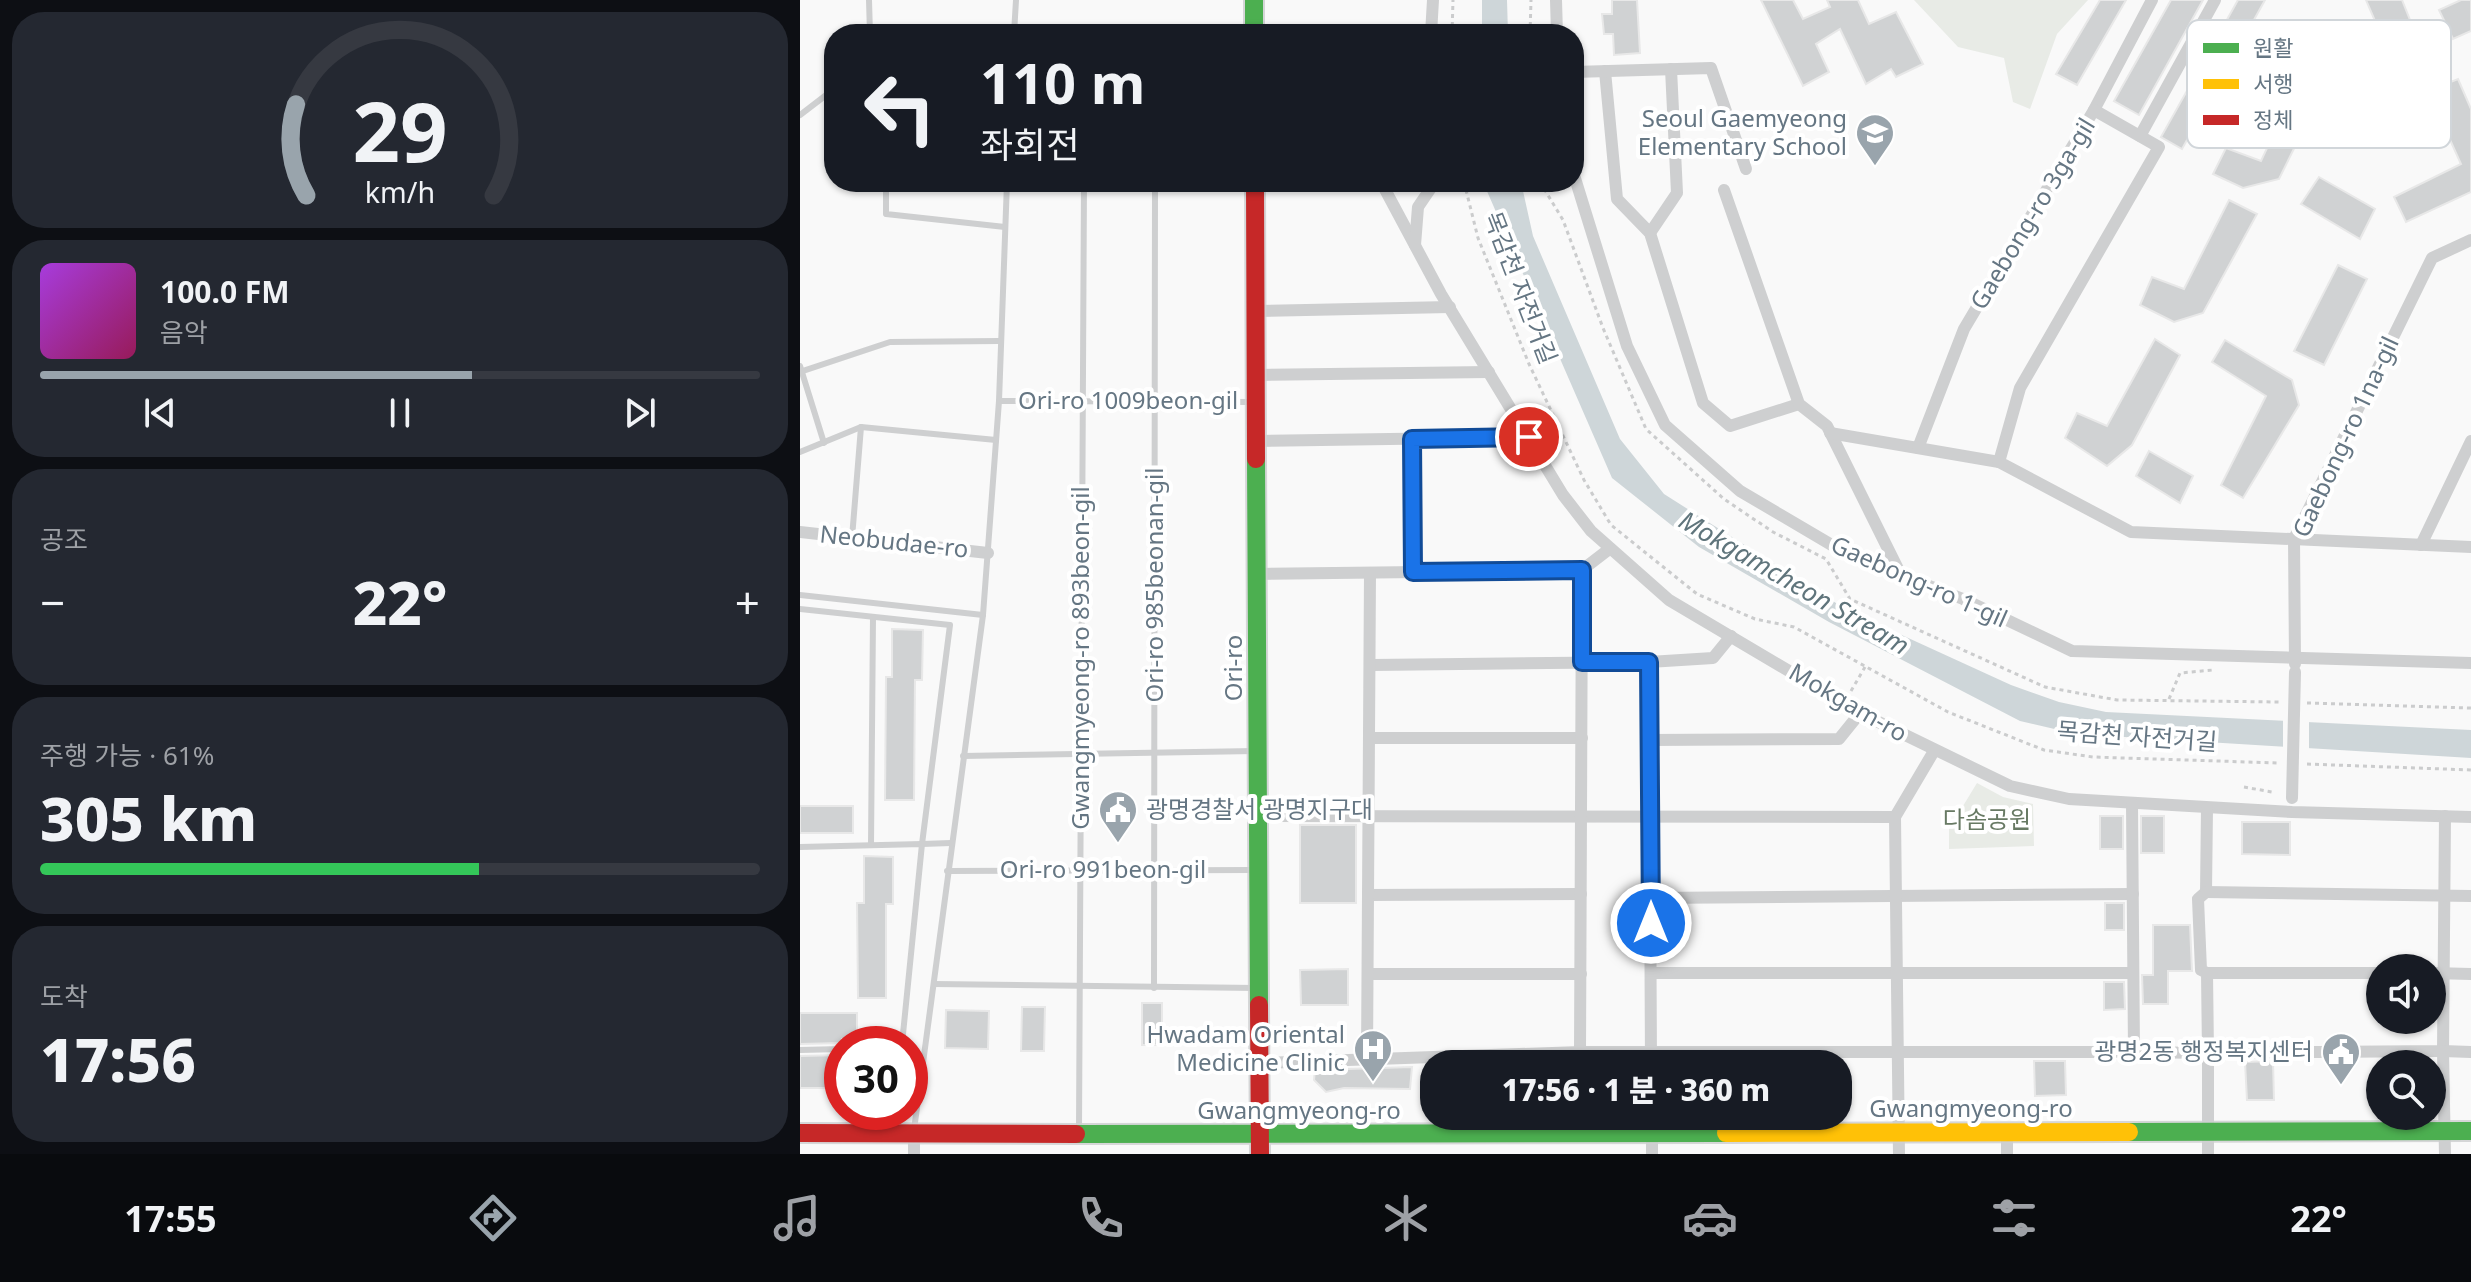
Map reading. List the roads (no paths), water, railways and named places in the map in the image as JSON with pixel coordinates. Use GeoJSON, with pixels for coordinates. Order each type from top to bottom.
{"type":"FeatureCollection","features":[{"type":"Feature","properties":{"kind":"main road"},"geometry":{"type":"LineString","coordinates":[[1254,0],[1254,24]]}},
{"type":"Feature","properties":{"kind":"main road","name":"Ori-ro"},"geometry":{"type":"LineString","coordinates":[[1255,192],[1260,1144]]}},
{"type":"Feature","properties":{"kind":"main road","name":"Gwangmyeong-ro"},"geometry":{"type":"LineString","coordinates":[[800,1133],[1079,1134],[1260,1144],[1549,1130]]}},
{"type":"Feature","properties":{"kind":"main road","name":"Gwangmyeong-ro"},"geometry":{"type":"LineString","coordinates":[[1806,1130],[1899,1133],[2471,1131]]}},
{"type":"Feature","properties":{"kind":"street"},"geometry":{"type":"LineString","coordinates":[[1432,24],[1433,0]]}},
{"type":"Feature","properties":{"kind":"street"},"geometry":{"type":"LineString","coordinates":[[1556,0],[1557,24]]}},
{"type":"Feature","properties":{"kind":"street"},"geometry":{"type":"LineString","coordinates":[[2094,110],[2152,0]]}},
{"type":"Feature","properties":{"kind":"street"},"geometry":{"type":"LineString","coordinates":[[2204,20],[2215,0]]}},
{"type":"Feature","properties":{"kind":"street"},"geometry":{"type":"LineString","coordinates":[[1999,462],[2020,388],[2159,147],[2140,136],[2187,51]]}},
{"type":"Feature","properties":{"kind":"street"},"geometry":{"type":"LineString","coordinates":[[1584,72],[1711,68],[1746,169]]}},
{"type":"Feature","properties":{"kind":"street"},"geometry":{"type":"LineString","coordinates":[[1650,233],[1677,193],[1671,69]]}},
{"type":"Feature","properties":{"kind":"street"},"geometry":{"type":"LineString","coordinates":[[1605,71],[1617,199],[1650,233],[1703,403],[1730,426],[1799,404]]}},
{"type":"Feature","properties":{"kind":"street","name":"Gaebong-ro 3ga-gil"},"geometry":{"type":"LineString","coordinates":[[1918,448],[1964,329],[2094,110],[2140,136]]}},
{"type":"Feature","properties":{"kind":"street"},"geometry":{"type":"LineString","coordinates":[[1724,190],[1799,404],[1830,433],[1901,575]]}},
{"type":"Feature","properties":{"kind":"street","name":"Mokgam-ro"},"geometry":{"type":"LineString","coordinates":[[1386,192],[1450,307],[1563,495],[1608,550],[1669,600],[1860,713],[2010,786],[2069,799],[2292,812],[2471,817]]}},
{"type":"Feature","properties":{"kind":"street"},"geometry":{"type":"LineString","coordinates":[[1415,246],[1418,207],[1428,192]]}},
{"type":"Feature","properties":{"kind":"street","name":"Gaebong-ro 1-gil"},"geometry":{"type":"LineString","coordinates":[[1579,192],[1627,346],[1665,425],[1740,491],[1847,554],[1963,599],[2072,651],[2471,663]]}},
{"type":"Feature","properties":{"kind":"street","name":"Gaebong-ro 1na-gil"},"geometry":{"type":"LineString","coordinates":[[2292,812],[2294,539],[2432,258],[2471,240]]}},
{"type":"Feature","properties":{"kind":"street"},"geometry":{"type":"LineString","coordinates":[[1256,311],[1450,307]]}},
{"type":"Feature","properties":{"kind":"street"},"geometry":{"type":"LineString","coordinates":[[1256,375],[1489,372]]}},
{"type":"Feature","properties":{"kind":"street"},"geometry":{"type":"LineString","coordinates":[[1830,433],[1999,462],[2131,532],[2471,547]]}},
{"type":"Feature","properties":{"kind":"street"},"geometry":{"type":"LineString","coordinates":[[1257,441],[1529,437]]}},
{"type":"Feature","properties":{"kind":"street"},"geometry":{"type":"LineString","coordinates":[[1412,439],[1413,572]]}},
{"type":"Feature","properties":{"kind":"street"},"geometry":{"type":"LineString","coordinates":[[2421,545],[2471,441]]}},
{"type":"Feature","properties":{"kind":"street","name":"Neobudae-ro"},"geometry":{"type":"LineString","coordinates":[[800,532],[988,553]]}},
{"type":"Feature","properties":{"kind":"street"},"geometry":{"type":"LineString","coordinates":[[1257,574],[1582,570],[1608,550]]}},
{"type":"Feature","properties":{"kind":"street"},"geometry":{"type":"LineString","coordinates":[[1580,1050],[1582,570]]}},
{"type":"Feature","properties":{"kind":"street"},"geometry":{"type":"LineString","coordinates":[[1367,1058],[1372,665],[1370,573]]}},
{"type":"Feature","properties":{"kind":"street"},"geometry":{"type":"LineString","coordinates":[[1372,665],[1649,662],[1713,658],[1731,636]]}},
{"type":"Feature","properties":{"kind":"street"},"geometry":{"type":"LineString","coordinates":[[1649,662],[1651,1050]]}},
{"type":"Feature","properties":{"kind":"street"},"geometry":{"type":"LineString","coordinates":[[1650,740],[1839,739],[1860,713]]}},
{"type":"Feature","properties":{"kind":"street"},"geometry":{"type":"LineString","coordinates":[[1369,738],[1582,738]]}},
{"type":"Feature","properties":{"kind":"street"},"geometry":{"type":"LineString","coordinates":[[1899,1154],[1895,817],[1934,751]]}},
{"type":"Feature","properties":{"kind":"street"},"geometry":{"type":"LineString","coordinates":[[2132,804],[2134,1052]]}},
{"type":"Feature","properties":{"kind":"street"},"geometry":{"type":"LineString","coordinates":[[2206,892],[2207,808]]}},
{"type":"Feature","properties":{"kind":"street"},"geometry":{"type":"LineString","coordinates":[[1258,816],[1895,817]]}},
{"type":"Feature","properties":{"kind":"street"},"geometry":{"type":"LineString","coordinates":[[2439,954],[2445,816]]}},
{"type":"Feature","properties":{"kind":"street"},"geometry":{"type":"LineString","coordinates":[[2366,973],[2207,973],[2201,970],[2198,899],[2206,892],[2471,896]]}},
{"type":"Feature","properties":{"kind":"street"},"geometry":{"type":"LineString","coordinates":[[1368,895],[1581,894]]}},
{"type":"Feature","properties":{"kind":"street"},"geometry":{"type":"LineString","coordinates":[[1650,898],[2133,894]]}},
{"type":"Feature","properties":{"kind":"street"},"geometry":{"type":"LineString","coordinates":[[1651,973],[2133,973]]}},
{"type":"Feature","properties":{"kind":"street"},"geometry":{"type":"LineString","coordinates":[[2207,973],[2208,1154]]}},
{"type":"Feature","properties":{"kind":"street"},"geometry":{"type":"LineString","coordinates":[[2446,973],[2471,974]]}},
{"type":"Feature","properties":{"kind":"street"},"geometry":{"type":"LineString","coordinates":[[1368,974],[1581,974]]}},
{"type":"Feature","properties":{"kind":"street"},"geometry":{"type":"LineString","coordinates":[[2446,1051],[2471,1052]]}},
{"type":"Feature","properties":{"kind":"street"},"geometry":{"type":"LineString","coordinates":[[1852,1055],[2366,1052]]}},
{"type":"Feature","properties":{"kind":"street"},"geometry":{"type":"LineString","coordinates":[[1260,1063],[1420,1057]]}},
{"type":"Feature","properties":{"kind":"street"},"geometry":{"type":"LineString","coordinates":[[1652,1130],[1652,1154]]}},
{"type":"Feature","properties":{"kind":"street"},"geometry":{"type":"LineString","coordinates":[[2445,1131],[2445,1154]]}},
{"type":"Feature","properties":{"kind":"street"},"geometry":{"type":"LineString","coordinates":[[914,1133],[914,1154]]}},
{"type":"Feature","properties":{"kind":"street"},"geometry":{"type":"LineString","coordinates":[[2007,1133],[2007,1154]]}},
{"type":"Feature","properties":{"kind":"lane"},"geometry":{"type":"LineString","coordinates":[[869,0],[870,24]]}},
{"type":"Feature","properties":{"kind":"lane"},"geometry":{"type":"LineString","coordinates":[[1015,24],[1016,0]]}},
{"type":"Feature","properties":{"kind":"lane"},"geometry":{"type":"LineString","coordinates":[[800,115],[824,97]]}},
{"type":"Feature","properties":{"kind":"lane"},"geometry":{"type":"LineString","coordinates":[[886,192],[886,214],[1005,227]]}},
{"type":"Feature","properties":{"kind":"lane"},"geometry":{"type":"LineString","coordinates":[[914,1133],[983,615],[999,401],[1007,192]]}},
{"type":"Feature","properties":{"kind":"lane","name":"Gwangmyeong-ro 893beon-gil"},"geometry":{"type":"LineString","coordinates":[[1079,1134],[1084,192]]}},
{"type":"Feature","properties":{"kind":"lane","name":"Ori-ro 985beonan-gil"},"geometry":{"type":"LineString","coordinates":[[1154,988],[1155,192]]}},
{"type":"Feature","properties":{"kind":"lane"},"geometry":{"type":"LineString","coordinates":[[824,443],[801,370],[890,342],[999,341]]}},
{"type":"Feature","properties":{"kind":"lane","name":"Ori-ro 1009beon-gil"},"geometry":{"type":"LineString","coordinates":[[999,401],[1256,402]]}},
{"type":"Feature","properties":{"kind":"lane"},"geometry":{"type":"LineString","coordinates":[[800,452],[861,427],[996,440]]}},
{"type":"Feature","properties":{"kind":"lane"},"geometry":{"type":"LineString","coordinates":[[852,538],[861,427]]}},
{"type":"Feature","properties":{"kind":"lane"},"geometry":{"type":"LineString","coordinates":[[800,595],[983,615]]}},
{"type":"Feature","properties":{"kind":"lane"},"geometry":{"type":"LineString","coordinates":[[800,609],[950,625],[922,844],[904,1026]]}},
{"type":"Feature","properties":{"kind":"lane"},"geometry":{"type":"LineString","coordinates":[[871,845],[873,617]]}},
{"type":"Feature","properties":{"kind":"lane"},"geometry":{"type":"LineString","coordinates":[[963,756],[1258,751]]}},
{"type":"Feature","properties":{"kind":"lane"},"geometry":{"type":"LineString","coordinates":[[800,847],[951,843]]}},
{"type":"Feature","properties":{"kind":"lane","name":"Ori-ro 991beon-gil"},"geometry":{"type":"LineString","coordinates":[[947,871],[1259,870]]}},
{"type":"Feature","properties":{"kind":"lane"},"geometry":{"type":"LineString","coordinates":[[934,984],[1259,988]]}},
{"type":"Feature","properties":{"kind":"lane"},"geometry":{"type":"LineString","coordinates":[[800,1050],[824,1049]]}},
{"type":"Feature","properties":{"kind":"water"},"geometry":{"type":"Polygon","coordinates":[[[1482,0],[1507,0],[1508,24],[1482,24],[1482,0]]]}},
{"type":"Feature","properties":{"kind":"water","name":"Mokgamcheon Stream"},"geometry":{"type":"Polygon","coordinates":[[[1487,192],[1523,192],[1533,236],[1620,439],[1664,494],[1847,610],[2011,685],[2059,702],[2106,712],[2471,730],[2471,758],[2076,734],[2020,721],[1829,622],[1699,547],[1612,478],[1487,192]]]}},
{"type":"Feature","properties":{"kind":"place","name":"Seoul Gaemyeong Elementary School"},"geometry":{"type":"Point","coordinates":[1875,167]}},
{"type":"Feature","properties":{"kind":"place","name":"광명경찰서 광명지구대"},"geometry":{"type":"Point","coordinates":[1118,844]}},
{"type":"Feature","properties":{"kind":"place","name":"Hwadam Oriental Medicine Clinic"},"geometry":{"type":"Point","coordinates":[1373,1083]}},
{"type":"Feature","properties":{"kind":"place","name":"광명2동 행정복지센터"},"geometry":{"type":"Point","coordinates":[2341,1086]}},
{"type":"Feature","properties":{"kind":"park label","name":"다솜공원"},"geometry":{"type":"Point","coordinates":[1987,820]}}]}
